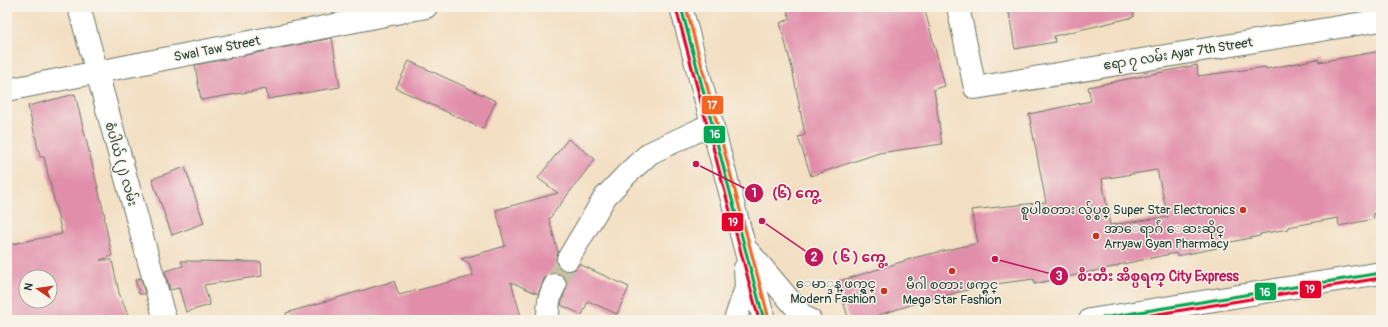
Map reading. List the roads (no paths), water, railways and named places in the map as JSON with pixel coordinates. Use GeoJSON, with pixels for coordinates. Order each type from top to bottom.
{"type":"FeatureCollection","features":[{"type":"Feature","properties":{"kind":"street","name":"စံပါယ် (၂) လမ်း"},"geometry":{"type":"LineString","coordinates":[[79,7],[165,320]]}},
{"type":"Feature","properties":{"kind":"street","name":"Swal Taw Street"},"geometry":{"type":"LineString","coordinates":[[7,90],[96,72],[350,14],[426,7]]}},
{"type":"Feature","properties":{"kind":"street"},"geometry":{"type":"LineString","coordinates":[[681,7],[764,320]]}},
{"type":"Feature","properties":{"kind":"street","name":"ဧရာ ၇ လမ်း Ayar 7th Street"},"geometry":{"type":"LineString","coordinates":[[958,7],[975,88],[1381,20]]}},
{"type":"Feature","properties":{"kind":"street"},"geometry":{"type":"LineString","coordinates":[[568,259],[605,197],[628,173],[650,154],[712,124]]}},
{"type":"Feature","properties":{"kind":"street"},"geometry":{"type":"LineString","coordinates":[[735,320],[746,288],[744,247]]}},
{"type":"Feature","properties":{"kind":"street"},"geometry":{"type":"LineString","coordinates":[[744,247],[803,316],[810,320]]}},
{"type":"Feature","properties":{"kind":"street"},"geometry":{"type":"LineString","coordinates":[[1090,320],[1381,273]]}},
{"type":"Feature","properties":{"kind":"street"},"geometry":{"type":"LineString","coordinates":[[548,320],[548,300],[555,286]]}},
{"type":"Feature","properties":{"kind":"tunnel"},"geometry":{"type":"LineString","coordinates":[[555,285],[568,259]]}},
{"type":"Feature","properties":{"kind":"place","name":"(၆) ကွေ့"},"geometry":{"type":"Point","coordinates":[696,164]}},
{"type":"Feature","properties":{"kind":"place","name":"စူပါစတား လ်ွပ္စစ္ Super Star Electronics"},"geometry":{"type":"Point","coordinates":[1243,210]}},
{"type":"Feature","properties":{"kind":"place","name":"( ၆ ) ကွေ့"},"geometry":{"type":"Point","coordinates":[762,221]}},
{"type":"Feature","properties":{"kind":"place","name":"အာေရာဂ်ံ ေဆးဆိုင္ Arryaw Gyan Pharmacy"},"geometry":{"type":"Point","coordinates":[1096,236]}},
{"type":"Feature","properties":{"kind":"place","name":"စီးတီး အိစ္ပရက္ City Express"},"geometry":{"type":"Point","coordinates":[995,259]}},
{"type":"Feature","properties":{"kind":"place","name":"မီဂါ စတား ဖက္ရွင္ Mega Star Fashion"},"geometry":{"type":"Point","coordinates":[952,271]}},
{"type":"Feature","properties":{"kind":"place","name":"ေမာ္ဒန္ ဖက္ရွင္ Modern Fashion"},"geometry":{"type":"Point","coordinates":[884,291]}}]}
